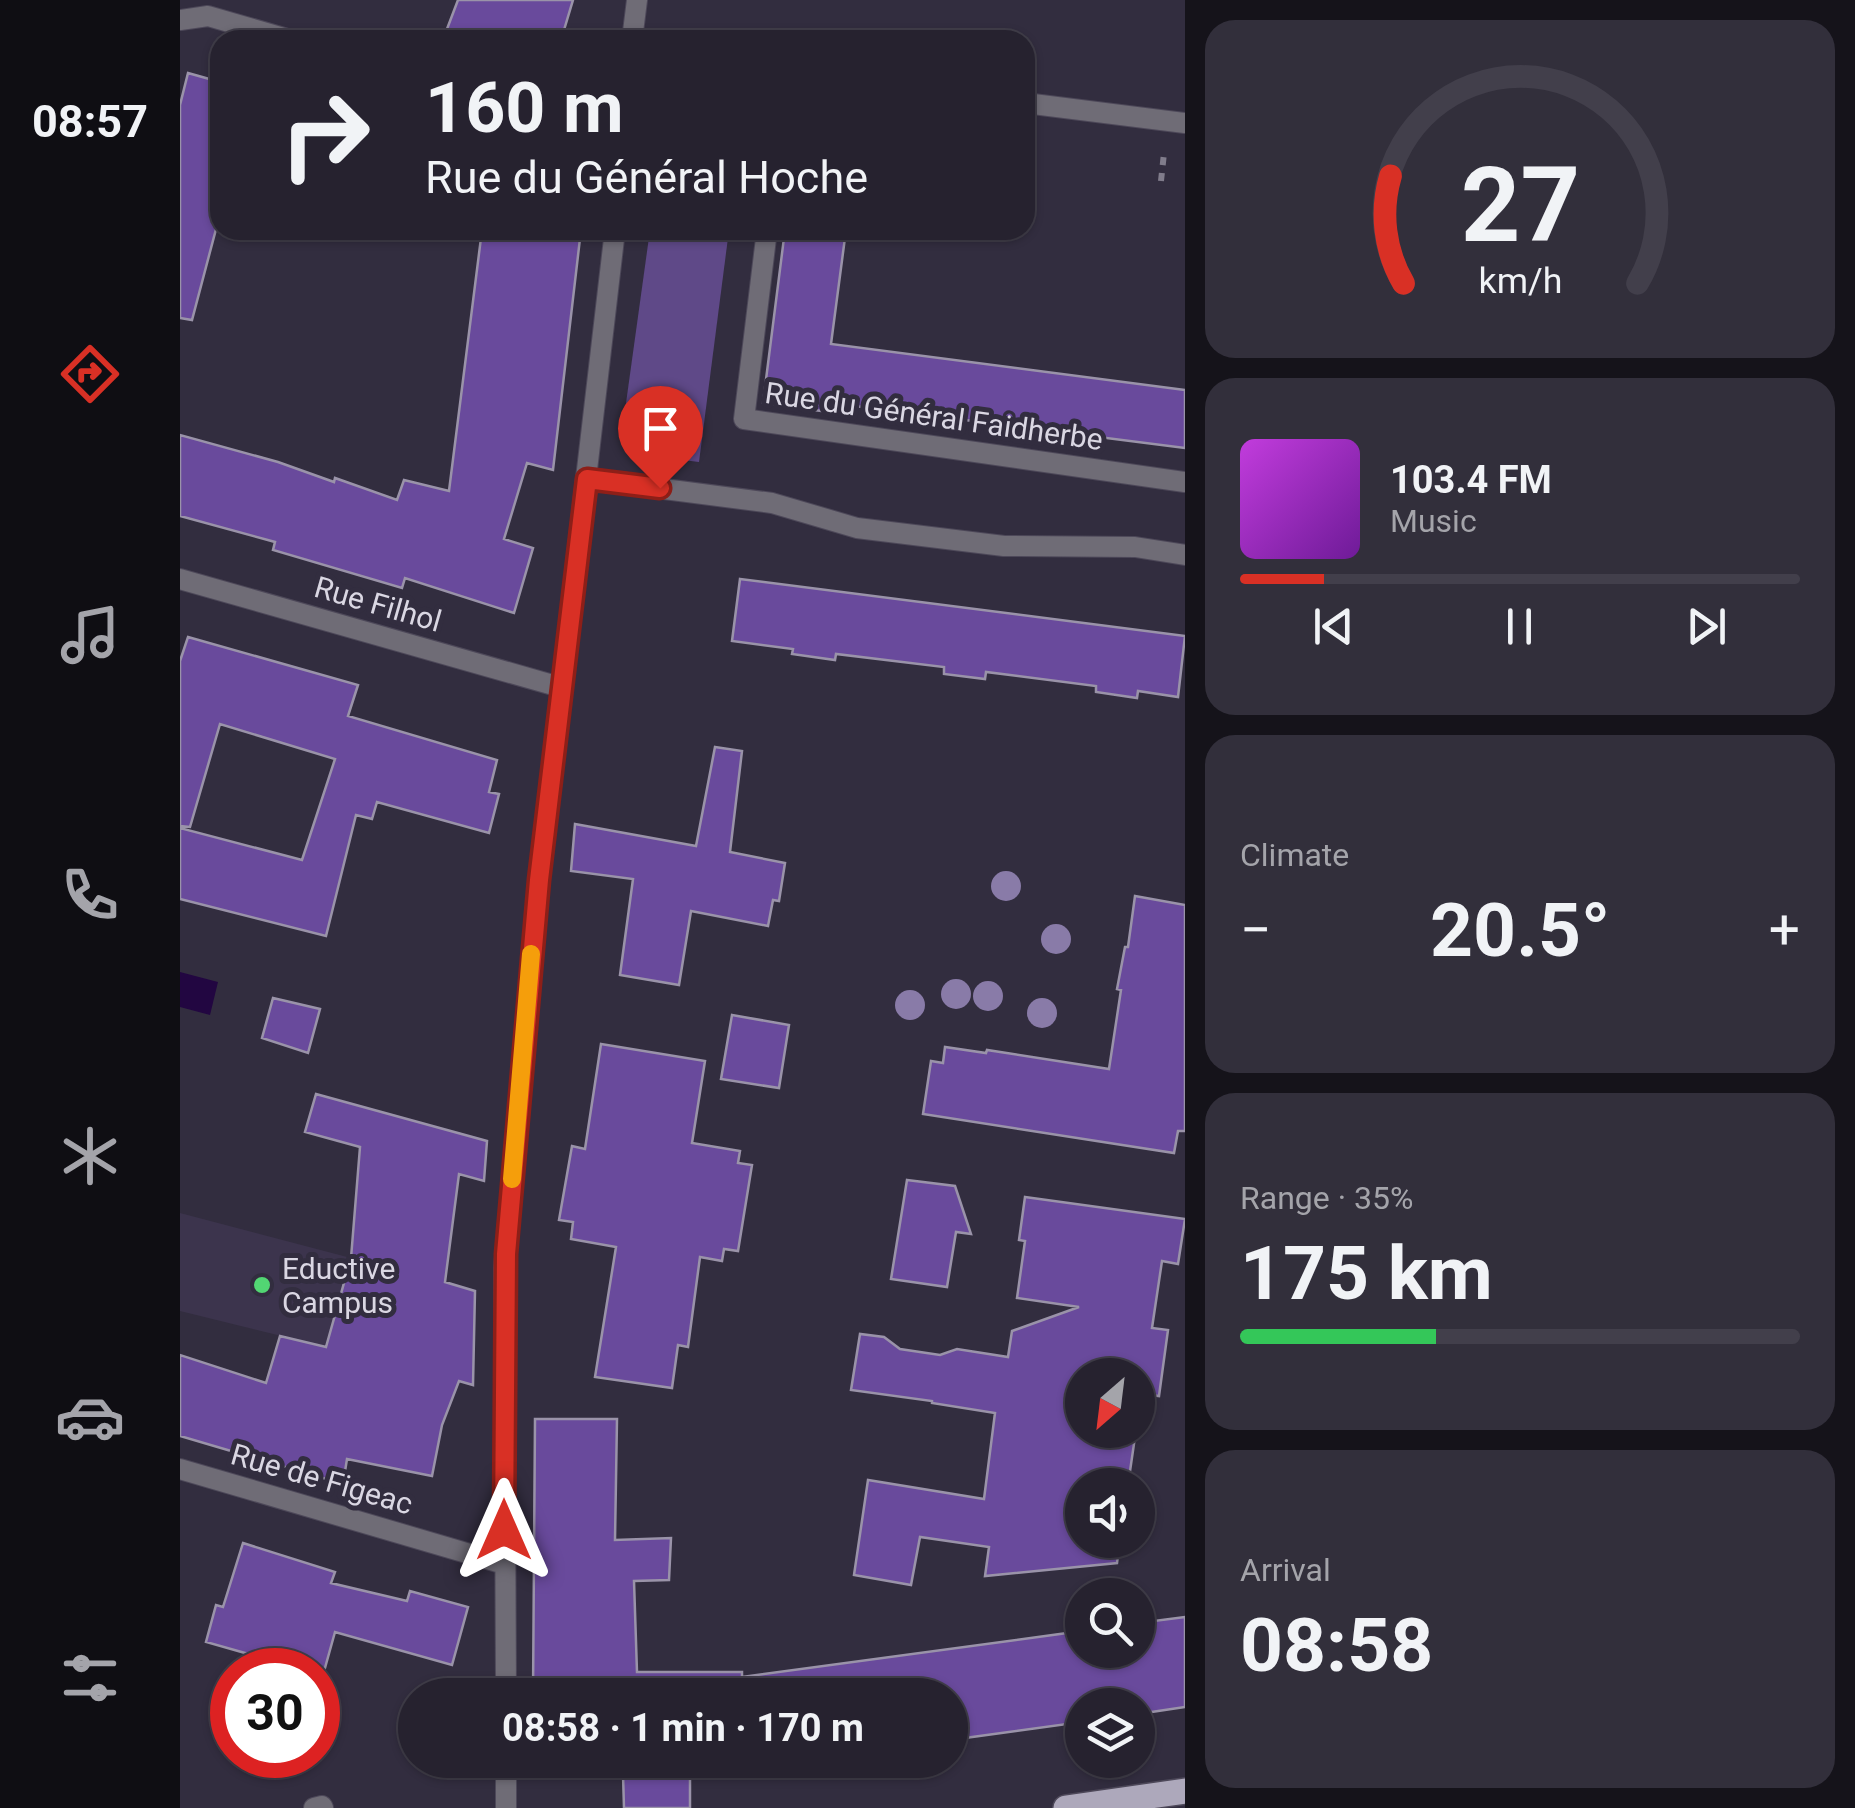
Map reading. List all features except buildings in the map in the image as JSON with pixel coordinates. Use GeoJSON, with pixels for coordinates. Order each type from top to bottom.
{"type":"FeatureCollection","features":[{"type":"Feature","properties":{"kind":"main road"},"geometry":{"type":"LineString","coordinates":[[1066,1808],[1185,1792]]}},
{"type":"Feature","properties":{"kind":"street"},"geometry":{"type":"LineString","coordinates":[[633,30],[637,0]]}},
{"type":"Feature","properties":{"kind":"street"},"geometry":{"type":"LineString","coordinates":[[180,20],[208,16],[256,30]]}},
{"type":"Feature","properties":{"kind":"street"},"geometry":{"type":"LineString","coordinates":[[1035,105],[1185,123]]}},
{"type":"Feature","properties":{"kind":"street"},"geometry":{"type":"LineString","coordinates":[[506,1678],[504,1268],[525,1016],[560,687],[614,240]]}},
{"type":"Feature","properties":{"kind":"street","name":"Rue du Général Faidherbe"},"geometry":{"type":"LineString","coordinates":[[767,240],[744,419],[1185,482]]}},
{"type":"Feature","properties":{"kind":"street"},"geometry":{"type":"LineString","coordinates":[[587,479],[772,503],[857,528],[1004,546],[1135,547],[1185,555]]}},
{"type":"Feature","properties":{"kind":"street","name":"Rue Filhol"},"geometry":{"type":"LineString","coordinates":[[180,579],[560,687]]}},
{"type":"Feature","properties":{"kind":"street","name":"Rue de Figeac"},"geometry":{"type":"LineString","coordinates":[[180,1469],[504,1564]]}},
{"type":"Feature","properties":{"kind":"street"},"geometry":{"type":"LineString","coordinates":[[506,1778],[506,1808]]}},
{"type":"Feature","properties":{"kind":"street"},"geometry":{"type":"LineString","coordinates":[[314,1808],[323,1808]]}},
{"type":"Feature","properties":{"kind":"shaded area"},"geometry":{"type":"Polygon","coordinates":[[[649,240],[728,240],[699,462],[642,455],[626,446],[622,432],[649,240]]]}},
{"type":"Feature","properties":{"kind":"shaded area"},"geometry":{"type":"Polygon","coordinates":[[[180,972],[218,982],[210,1015],[180,1007],[180,972]]]}},
{"type":"Feature","properties":{"kind":"shaded area","name":"Eductive Campus"},"geometry":{"type":"Polygon","coordinates":[[[180,1213],[351,1258],[326,1347],[180,1311],[180,1213]]]}},
{"type":"Feature","properties":{"kind":"slow traffic"},"geometry":{"type":"LineString","coordinates":[[512,1179],[531,954]]}},
{"type":"Feature","properties":{"kind":"place","name":"Eductive Campus"},"geometry":{"type":"Point","coordinates":[262,1285]}},
{"type":"Feature","properties":{"kind":"route"},"geometry":{"type":"LineString","coordinates":[[504,1530],[504,1268],[539,880],[587,479],[660,488]]}}]}
